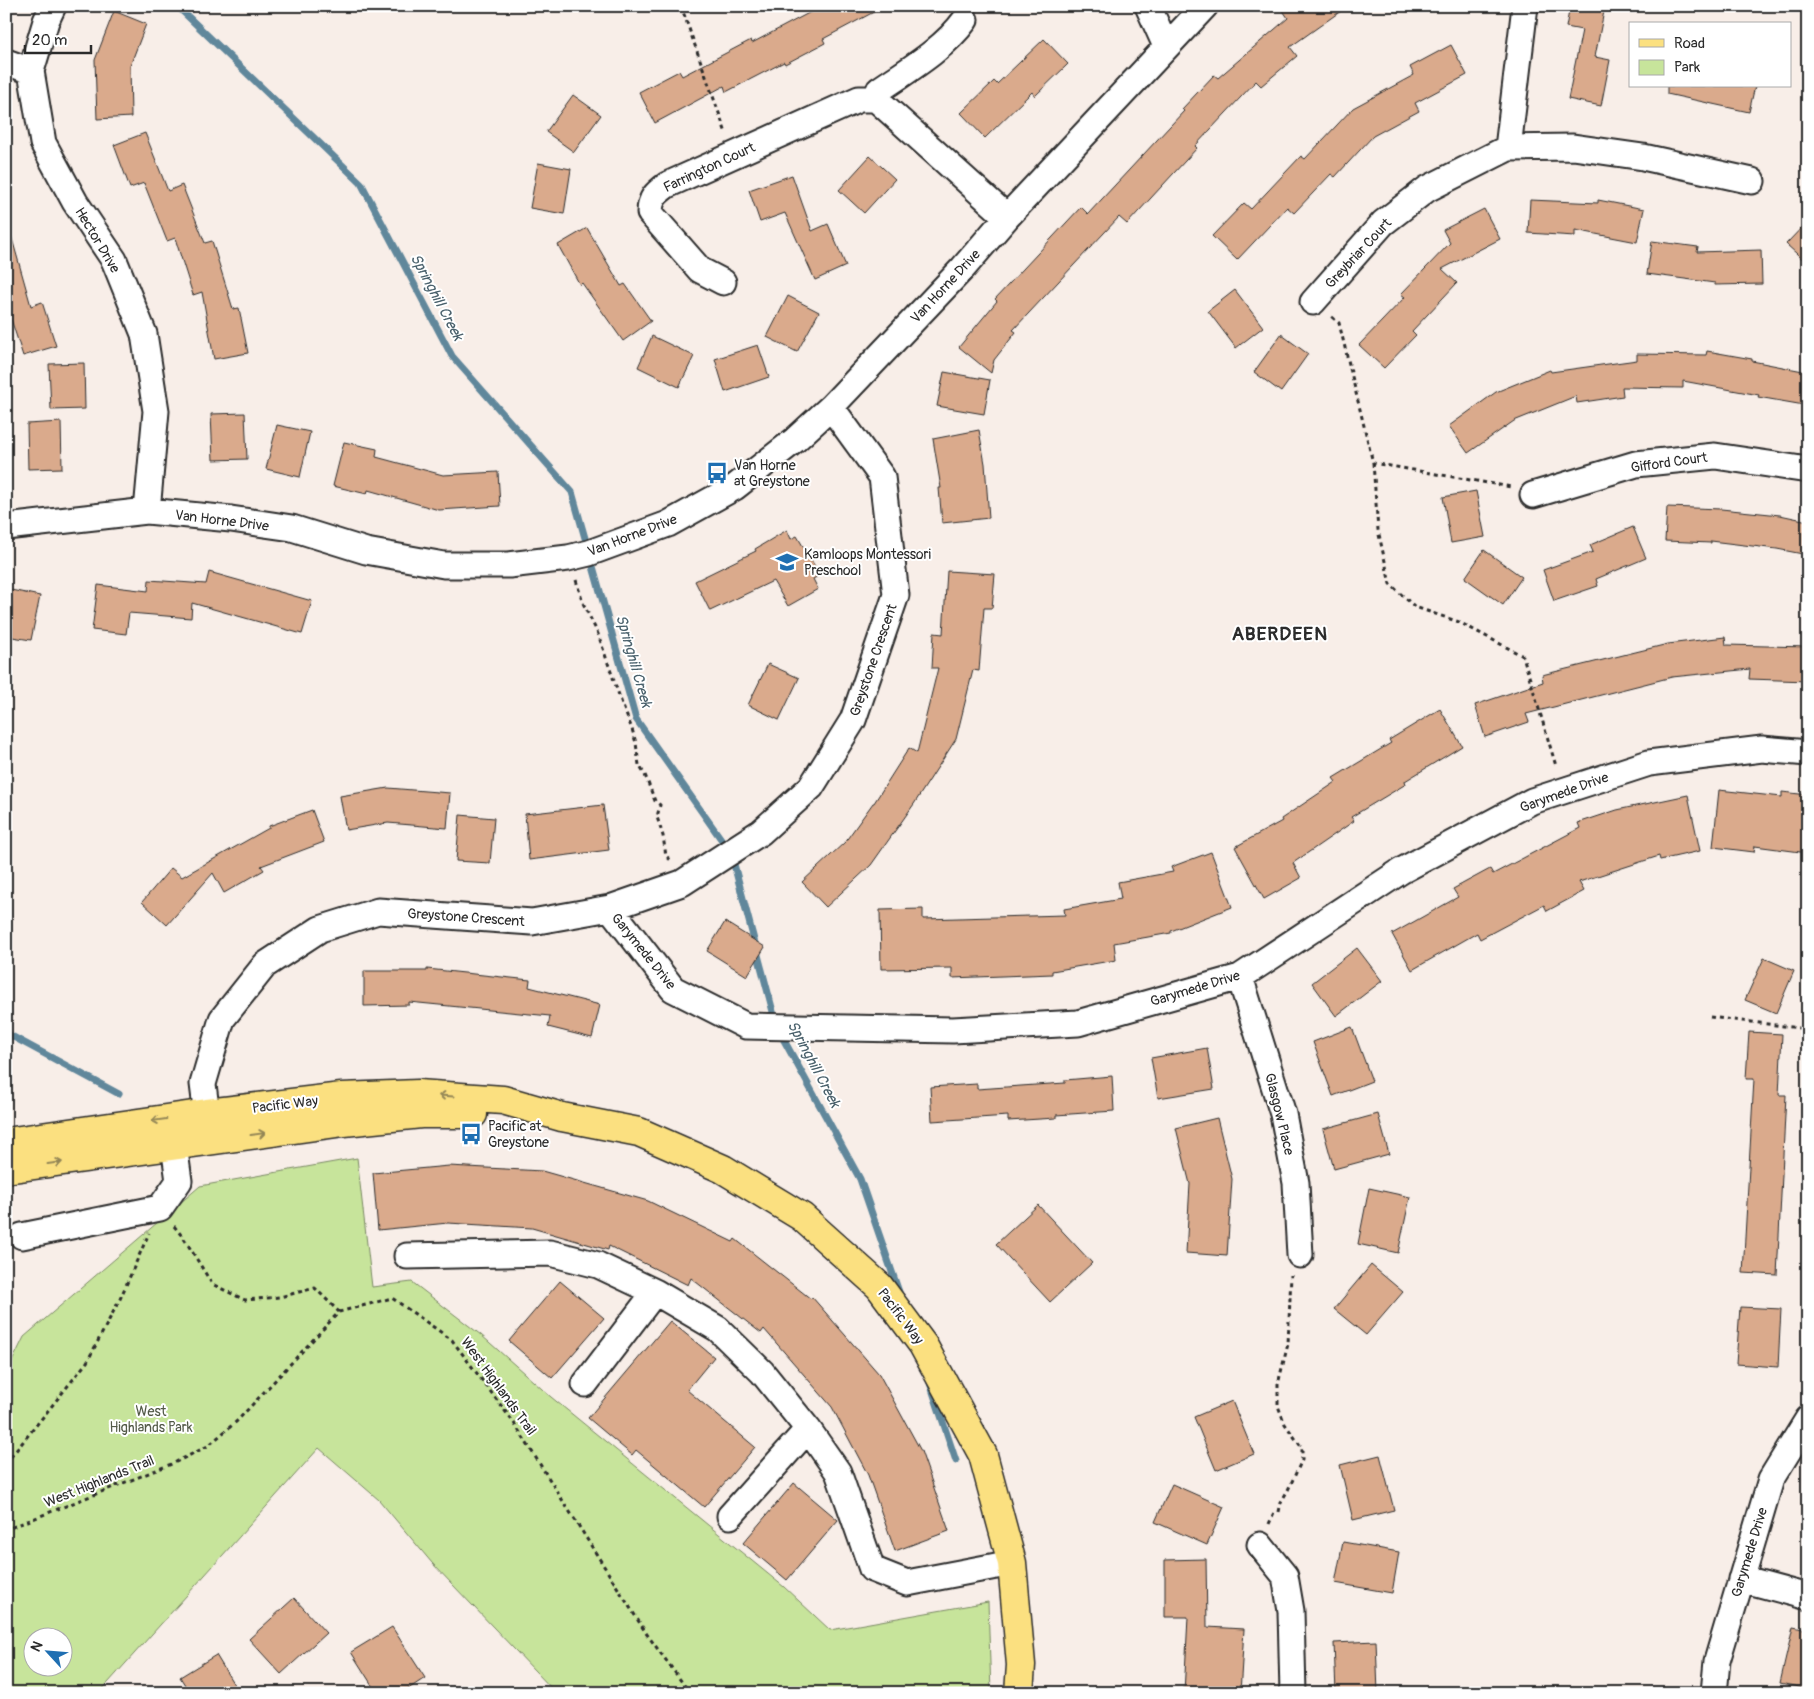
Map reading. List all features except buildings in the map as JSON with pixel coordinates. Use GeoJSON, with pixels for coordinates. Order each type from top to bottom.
{"type":"FeatureCollection","features":[{"type":"Feature","properties":{"kind":"main road","name":"Pacific Way"},"geometry":{"type":"LineString","coordinates":[[6,1142],[207,1113],[342,1098],[418,1094],[503,1100],[562,1117],[639,1132],[723,1169],[802,1217],[879,1286],[924,1345],[983,1455],[1012,1563],[1021,1665],[1019,1693]]}},
{"type":"Feature","properties":{"kind":"main road","name":"Pacific Way"},"geometry":{"type":"LineString","coordinates":[[6,1169],[344,1122],[421,1114],[500,1114],[562,1117]]}},
{"type":"Feature","properties":{"kind":"street","name":"Hector Drive"},"geometry":{"type":"LineString","coordinates":[[53,6],[46,20],[31,71],[43,143],[75,202],[114,260],[144,334],[156,411],[147,512]]}},
{"type":"Feature","properties":{"kind":"street"},"geometry":{"type":"LineString","coordinates":[[1148,6],[1166,46]]}},
{"type":"Feature","properties":{"kind":"street","name":"Van Horne Drive"},"geometry":{"type":"LineString","coordinates":[[6,527],[147,512],[231,518],[292,528],[366,551],[444,565],[509,565],[568,558],[589,553],[668,524],[735,487],[795,440],[831,407],[963,268],[1007,217],[1205,6]]}},
{"type":"Feature","properties":{"kind":"street"},"geometry":{"type":"LineString","coordinates":[[1508,148],[1525,6]]}},
{"type":"Feature","properties":{"kind":"street"},"geometry":{"type":"LineString","coordinates":[[965,20],[960,28],[922,62],[879,90],[876,99],[1007,217]]}},
{"type":"Feature","properties":{"kind":"street"},"geometry":{"type":"LineString","coordinates":[[6,62],[31,71]]}},
{"type":"Feature","properties":{"kind":"street","name":"Farrington Court"},"geometry":{"type":"LineString","coordinates":[[723,282],[700,270],[650,212],[650,202],[655,194],[667,185],[859,99],[876,99]]}},
{"type":"Feature","properties":{"kind":"street","name":"Greybriar Court"},"geometry":{"type":"LineString","coordinates":[[1314,302],[1383,223],[1427,189],[1508,148],[1573,147],[1643,157],[1752,181]]}},
{"type":"Feature","properties":{"kind":"street","name":"Greystone Crescent"},"geometry":{"type":"LineString","coordinates":[[210,1141],[203,1084],[222,1019],[265,965],[320,929],[378,911],[532,922],[610,908],[682,883],[762,832],[811,787],[853,720],[896,595],[882,476],[831,407]]}},
{"type":"Feature","properties":{"kind":"street","name":"Gifford Court"},"geometry":{"type":"LineString","coordinates":[[1533,496],[1636,464],[1715,456],[1808,470]]}},
{"type":"Feature","properties":{"kind":"street","name":"Garymede Drive"},"geometry":{"type":"LineString","coordinates":[[610,908],[673,989],[746,1026],[953,1030],[1078,1023],[1240,977],[1401,871],[1532,801],[1649,763],[1762,749],[1808,753]]}},
{"type":"Feature","properties":{"kind":"street","name":"Glasgow Place"},"geometry":{"type":"LineString","coordinates":[[1240,977],[1283,1114],[1296,1183],[1296,1262]]}},
{"type":"Feature","properties":{"kind":"street"},"geometry":{"type":"LineString","coordinates":[[22,1236],[160,1208],[179,1181],[174,1145]]}},
{"type":"Feature","properties":{"kind":"street"},"geometry":{"type":"LineString","coordinates":[[407,1256],[550,1254],[598,1266],[656,1292],[718,1329],[762,1372],[808,1429],[838,1472],[872,1569],[908,1582],[1012,1563]]}},
{"type":"Feature","properties":{"kind":"street"},"geometry":{"type":"LineString","coordinates":[[585,1384],[656,1292]]}},
{"type":"Feature","properties":{"kind":"street","name":"Garymede Drive"},"geometry":{"type":"LineString","coordinates":[[1714,1693],[1717,1661],[1771,1479],[1808,1419]]}},
{"type":"Feature","properties":{"kind":"street"},"geometry":{"type":"LineString","coordinates":[[730,1516],[808,1429]]}},
{"type":"Feature","properties":{"kind":"street"},"geometry":{"type":"LineString","coordinates":[[1260,1545],[1284,1576],[1289,1595],[1293,1693]]}},
{"type":"Feature","properties":{"kind":"street"},"geometry":{"type":"LineString","coordinates":[[1741,1579],[1808,1597]]}},
{"type":"Feature","properties":{"kind":"path"},"geometry":{"type":"LineString","coordinates":[[682,6],[729,140]]}},
{"type":"Feature","properties":{"kind":"path"},"geometry":{"type":"LineString","coordinates":[[1314,302],[1339,323],[1373,463],[1378,530],[1390,584],[1415,607],[1459,622],[1523,656],[1556,766]]}},
{"type":"Feature","properties":{"kind":"path"},"geometry":{"type":"LineString","coordinates":[[1373,463],[1508,486],[1533,496]]}},
{"type":"Feature","properties":{"kind":"path"},"geometry":{"type":"LineString","coordinates":[[575,577],[583,604],[598,634],[632,729],[639,765],[645,774],[655,801],[660,805],[657,817],[663,836],[666,856],[673,862]]}},
{"type":"Feature","properties":{"kind":"path"},"geometry":{"type":"LineString","coordinates":[[1710,1017],[1808,1028]]}},
{"type":"Feature","properties":{"kind":"path"},"geometry":{"type":"LineString","coordinates":[[6,1463],[87,1362],[120,1299],[160,1208],[185,1240],[212,1284],[245,1300],[280,1297],[315,1288],[339,1312]]}},
{"type":"Feature","properties":{"kind":"path"},"geometry":{"type":"LineString","coordinates":[[1279,1512],[1281,1502],[1302,1460],[1302,1448],[1285,1424],[1278,1406],[1278,1384],[1288,1344],[1296,1262]]}},
{"type":"Feature","properties":{"kind":"path","name":"West Highlands Trail"},"geometry":{"type":"LineString","coordinates":[[6,1533],[10,1528],[174,1463],[208,1446],[237,1421],[339,1312],[392,1298],[452,1340],[514,1423],[646,1633],[690,1693]]}},
{"type":"Feature","properties":{"kind":"green space","name":"West Highlands Park"},"geometry":{"type":"Polygon","coordinates":[[[357,1158],[372,1287],[412,1282],[481,1335],[551,1397],[784,1587],[830,1630],[988,1602],[991,1693],[556,1693],[432,1563],[379,1500],[319,1448],[99,1693],[6,1693],[6,1374],[24,1337],[200,1186],[357,1158]]]}},
{"type":"Feature","properties":{"kind":"waterway","name":"Springhill Creek"},"geometry":{"type":"LineString","coordinates":[[177,6],[361,183],[452,356],[572,492],[636,719],[731,853],[776,1023]]}},
{"type":"Feature","properties":{"kind":"waterway"},"geometry":{"type":"LineString","coordinates":[[6,1033],[119,1094]]}},
{"type":"Feature","properties":{"kind":"waterway","name":"Springhill Creek"},"geometry":{"type":"LineString","coordinates":[[780,1033],[860,1179],[900,1295]]}},
{"type":"Feature","properties":{"kind":"waterway","name":"Springhill Creek"},"geometry":{"type":"LineString","coordinates":[[930,1383],[956,1461]]}},
{"type":"Feature","properties":{"kind":"place","name":"Van Horne at Greystone"},"geometry":{"type":"Point","coordinates":[717,473]}},
{"type":"Feature","properties":{"kind":"place","name":"Kamloops Montessori Preschool"},"geometry":{"type":"Point","coordinates":[787,562]}},
{"type":"Feature","properties":{"kind":"place","name":"Pacific at Greystone"},"geometry":{"type":"Point","coordinates":[471,1134]}},
{"type":"Feature","properties":{"kind":"district","name":"ABERDEEN"},"geometry":{"type":"Point","coordinates":[1280,633]}}]}
